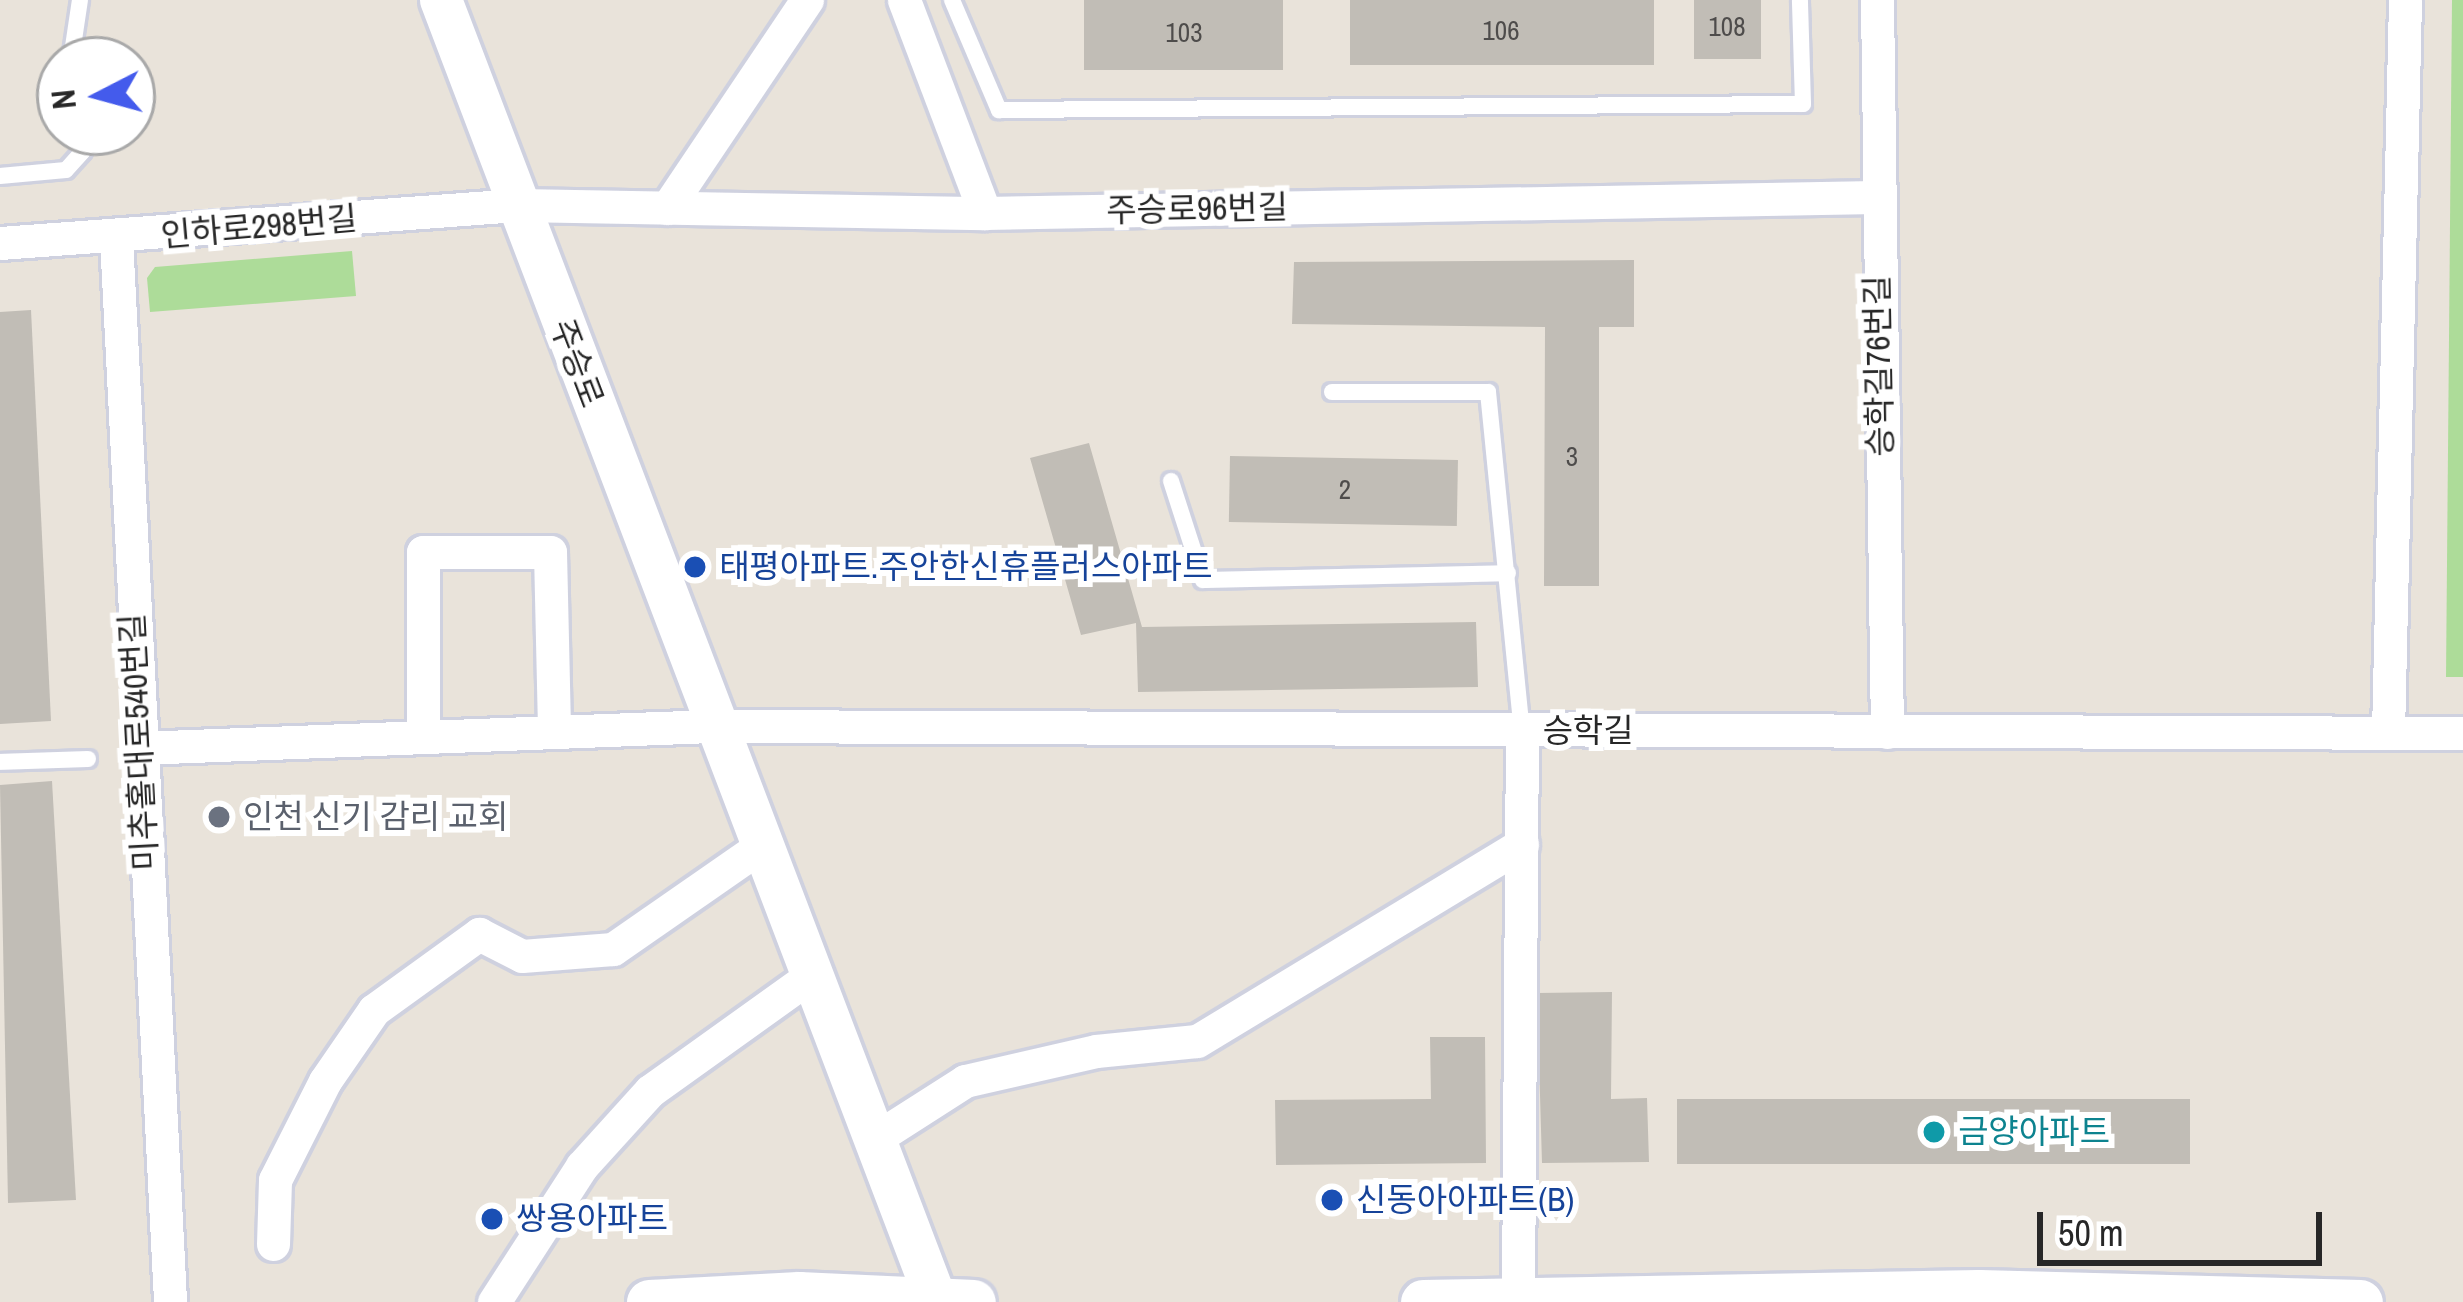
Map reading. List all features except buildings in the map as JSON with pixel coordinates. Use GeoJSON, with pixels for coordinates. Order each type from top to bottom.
{"type":"FeatureCollection","features":[{"type":"Feature","properties":{"kind":"main road"},"geometry":{"type":"LineString","coordinates":[[649,1302],[799,1294],[949,1301]]}},
{"type":"Feature","properties":{"kind":"main road"},"geometry":{"type":"LineString","coordinates":[[1423,1302],[1980,1297],[2360,1302]]}},
{"type":"Feature","properties":{"kind":"street","name":"주승로"},"geometry":{"type":"LineString","coordinates":[[441,0],[712,726],[876,1138],[949,1301]]}},
{"type":"Feature","properties":{"kind":"street"},"geometry":{"type":"LineString","coordinates":[[667,208],[807,0]]}},
{"type":"Feature","properties":{"kind":"street"},"geometry":{"type":"LineString","coordinates":[[904,0],[985,213]]}},
{"type":"Feature","properties":{"kind":"street","name":"승학길76번길"},"geometry":{"type":"LineString","coordinates":[[1877,0],[1876,197],[1887,732]]}},
{"type":"Feature","properties":{"kind":"street"},"geometry":{"type":"LineString","coordinates":[[2388,733],[2405,0]]}},
{"type":"Feature","properties":{"kind":"street","name":"주승로96번길"},"geometry":{"type":"LineString","coordinates":[[518,205],[985,213],[1876,197]]}},
{"type":"Feature","properties":{"kind":"street","name":"인하로298번길"},"geometry":{"type":"LineString","coordinates":[[0,243],[518,205]]}},
{"type":"Feature","properties":{"kind":"street","name":"미추홀대로540번길"},"geometry":{"type":"LineString","coordinates":[[116,238],[170,1302]]}},
{"type":"Feature","properties":{"kind":"street"},"geometry":{"type":"LineString","coordinates":[[423,737],[423,552],[550,552],[554,732]]}},
{"type":"Feature","properties":{"kind":"street"},"geometry":{"type":"LineString","coordinates":[[139,748],[712,726]]}},
{"type":"Feature","properties":{"kind":"street","name":"승학길"},"geometry":{"type":"LineString","coordinates":[[712,726],[2463,733]]}},
{"type":"Feature","properties":{"kind":"street"},"geometry":{"type":"LineString","coordinates":[[1518,1299],[1522,730]]}},
{"type":"Feature","properties":{"kind":"street"},"geometry":{"type":"LineString","coordinates":[[876,1138],[965,1081],[1096,1051],[1197,1041],[1522,844]]}},
{"type":"Feature","properties":{"kind":"street"},"geometry":{"type":"LineString","coordinates":[[273,1244],[275,1180],[325,1081],[374,1010],[479,934],[522,956],[613,949],[760,846]]}},
{"type":"Feature","properties":{"kind":"street"},"geometry":{"type":"LineString","coordinates":[[494,1302],[582,1166],[650,1090],[812,975]]}},
{"type":"Feature","properties":{"kind":"lane"},"geometry":{"type":"LineString","coordinates":[[75,36],[80,0]]}},
{"type":"Feature","properties":{"kind":"lane"},"geometry":{"type":"LineString","coordinates":[[952,0],[999,110],[1803,104],[1800,0]]}},
{"type":"Feature","properties":{"kind":"lane"},"geometry":{"type":"LineString","coordinates":[[0,176],[67,170],[79,156]]}},
{"type":"Feature","properties":{"kind":"lane"},"geometry":{"type":"LineString","coordinates":[[1332,392],[1488,392],[1522,730]]}},
{"type":"Feature","properties":{"kind":"lane"},"geometry":{"type":"LineString","coordinates":[[1172,481],[1203,580],[1508,573]]}},
{"type":"Feature","properties":{"kind":"lane"},"geometry":{"type":"LineString","coordinates":[[0,762],[88,759]]}},
{"type":"Feature","properties":{"kind":"green space"},"geometry":{"type":"Polygon","coordinates":[[[2452,0],[2463,0],[2463,677],[2446,677],[2452,0]]]}},
{"type":"Feature","properties":{"kind":"green space"},"geometry":{"type":"Polygon","coordinates":[[[352,251],[356,296],[150,312],[147,278],[155,267],[352,251]]]}},
{"type":"Feature","properties":{"kind":"place","name":"태평아파트.주안한신휴플러스아파트"},"geometry":{"type":"Point","coordinates":[695,567]}},
{"type":"Feature","properties":{"kind":"place","name":"인천 신기 감리 교회"},"geometry":{"type":"Point","coordinates":[219,817]}},
{"type":"Feature","properties":{"kind":"place","name":"금양아파트"},"geometry":{"type":"Point","coordinates":[1934,1132]}},
{"type":"Feature","properties":{"kind":"place","name":"신동아아파트(B)"},"geometry":{"type":"Point","coordinates":[1332,1200]}},
{"type":"Feature","properties":{"kind":"place","name":"쌍용아파트"},"geometry":{"type":"Point","coordinates":[492,1219]}}]}
